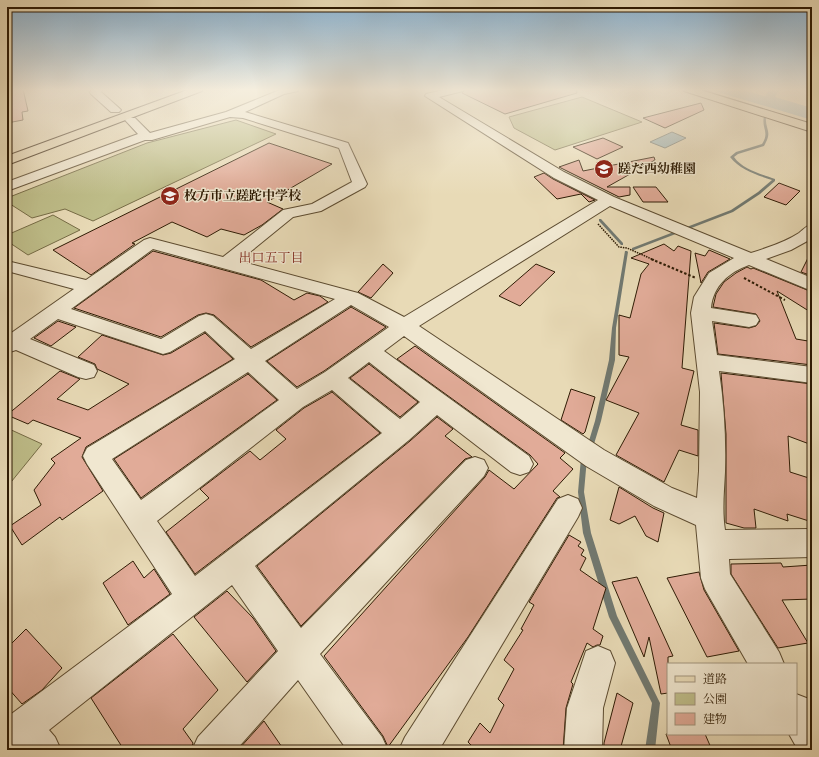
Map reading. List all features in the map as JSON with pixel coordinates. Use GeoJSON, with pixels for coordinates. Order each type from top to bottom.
{"type":"FeatureCollection","features":[{"type":"Feature","properties":{"kind":"main road"},"geometry":{"type":"LineString","coordinates":[[50,132],[78,124]]}},
{"type":"Feature","properties":{"kind":"main road"},"geometry":{"type":"LineString","coordinates":[[7,153],[85,124]]}},
{"type":"Feature","properties":{"kind":"main road"},"geometry":{"type":"LineString","coordinates":[[7,161],[93,124]]}},
{"type":"Feature","properties":{"kind":"main road"},"geometry":{"type":"LineString","coordinates":[[800,124],[812,128]]}},
{"type":"Feature","properties":{"kind":"street"},"geometry":{"type":"LineString","coordinates":[[132,124],[145,137]]}},
{"type":"Feature","properties":{"kind":"street"},"geometry":{"type":"LineString","coordinates":[[7,187],[145,137],[192,124]]}},
{"type":"Feature","properties":{"kind":"street"},"geometry":{"type":"LineString","coordinates":[[228,263],[288,213],[316,208],[360,184],[344,146],[276,124]]}},
{"type":"Feature","properties":{"kind":"street"},"geometry":{"type":"LineString","coordinates":[[476,124],[559,175],[609,200],[682,231],[738,264],[812,285]]}},
{"type":"Feature","properties":{"kind":"street"},"geometry":{"type":"LineString","coordinates":[[139,518],[294,401],[332,378],[404,326],[609,200]]}},
{"type":"Feature","properties":{"kind":"street"},"geometry":{"type":"LineString","coordinates":[[766,663],[716,578],[709,517],[712,471],[711,392],[702,312],[703,297],[710,283],[715,277],[738,264],[785,246],[805,236],[812,229]]}},
{"type":"Feature","properties":{"kind":"street"},"geometry":{"type":"LineString","coordinates":[[11,344],[150,243],[351,296],[404,326],[595,458],[664,497],[709,517]]}},
{"type":"Feature","properties":{"kind":"street"},"geometry":{"type":"LineString","coordinates":[[7,266],[90,287]]}},
{"type":"Feature","properties":{"kind":"street"},"geometry":{"type":"LineString","coordinates":[[192,598],[96,456],[351,296]]}},
{"type":"Feature","properties":{"kind":"street"},"geometry":{"type":"LineString","coordinates":[[56,311],[163,347],[206,321],[294,401]]}},
{"type":"Feature","properties":{"kind":"street"},"geometry":{"type":"LineString","coordinates":[[702,312],[749,320]]}},
{"type":"Feature","properties":{"kind":"street"},"geometry":{"type":"LineString","coordinates":[[11,344],[86,371]]}},
{"type":"Feature","properties":{"kind":"street"},"geometry":{"type":"LineString","coordinates":[[369,351],[520,464]]}},
{"type":"Feature","properties":{"kind":"street"},"geometry":{"type":"LineString","coordinates":[[708,362],[812,376]]}},
{"type":"Feature","properties":{"kind":"street"},"geometry":{"type":"LineString","coordinates":[[332,378],[400,433]]}},
{"type":"Feature","properties":{"kind":"street"},"geometry":{"type":"LineString","coordinates":[[24,742],[192,598],[400,433],[437,401]]}},
{"type":"Feature","properties":{"kind":"street"},"geometry":{"type":"LineString","coordinates":[[211,750],[299,653],[475,468]]}},
{"type":"Feature","properties":{"kind":"street"},"geometry":{"type":"LineString","coordinates":[[418,750],[568,508]]}},
{"type":"Feature","properties":{"kind":"street"},"geometry":{"type":"LineString","coordinates":[[712,545],[812,543]]}},
{"type":"Feature","properties":{"kind":"street"},"geometry":{"type":"LineString","coordinates":[[235,564],[369,750]]}},
{"type":"Feature","properties":{"kind":"street"},"geometry":{"type":"LineString","coordinates":[[583,750],[585,708],[598,663]]}},
{"type":"Feature","properties":{"kind":"street"},"geometry":{"type":"LineString","coordinates":[[797,714],[812,739]]}},
{"type":"Feature","properties":{"kind":"path"},"geometry":{"type":"LineString","coordinates":[[588,213],[619,246],[710,283]]}},
{"type":"Feature","properties":{"kind":"path"},"geometry":{"type":"LineString","coordinates":[[738,264],[785,300]]}},
{"type":"Feature","properties":{"kind":"green space"},"geometry":{"type":"Polygon","coordinates":[[[219,124],[248,124],[276,134],[93,221],[65,209],[32,218],[7,202],[7,198],[147,143],[219,124]]]}},
{"type":"Feature","properties":{"kind":"green space"},"geometry":{"type":"Polygon","coordinates":[[[512,124],[635,124],[555,150],[514,128],[512,124]]]}},
{"type":"Feature","properties":{"kind":"green space"},"geometry":{"type":"Polygon","coordinates":[[[53,215],[80,230],[28,255],[7,241],[7,235],[53,215]]]}},
{"type":"Feature","properties":{"kind":"green space"},"geometry":{"type":"Polygon","coordinates":[[[7,428],[42,444],[7,487],[7,428]]]}},
{"type":"Feature","properties":{"kind":"water"},"geometry":{"type":"Polygon","coordinates":[[[672,132],[686,138],[665,148],[650,142],[672,132]]]}},
{"type":"Feature","properties":{"kind":"building"},"geometry":{"type":"Polygon","coordinates":[[[657,124],[673,124],[665,128],[657,124]]]}},
{"type":"Feature","properties":{"kind":"building"},"geometry":{"type":"Polygon","coordinates":[[[603,138],[623,147],[597,159],[573,147],[603,138]]]}},
{"type":"Feature","properties":{"kind":"building"},"geometry":{"type":"Polygon","coordinates":[[[269,143],[332,164],[267,202],[283,209],[262,225],[244,235],[221,229],[207,237],[172,222],[132,243],[135,244],[91,275],[53,250],[269,143]]]}},
{"type":"Feature","properties":{"kind":"building"},"geometry":{"type":"Polygon","coordinates":[[[654,157],[655,160],[607,187],[630,187],[630,195],[619,197],[559,167],[579,160],[583,171],[654,157]]]}},
{"type":"Feature","properties":{"kind":"building"},"geometry":{"type":"Polygon","coordinates":[[[544,173],[595,200],[589,202],[581,194],[557,199],[534,177],[544,173]]]}},
{"type":"Feature","properties":{"kind":"building"},"geometry":{"type":"Polygon","coordinates":[[[779,183],[800,191],[786,205],[764,197],[779,183]]]}},
{"type":"Feature","properties":{"kind":"building"},"geometry":{"type":"Polygon","coordinates":[[[633,187],[656,187],[668,202],[643,202],[633,187]]]}},
{"type":"Feature","properties":{"kind":"building"},"geometry":{"type":"Polygon","coordinates":[[[664,244],[674,251],[678,246],[691,251],[682,368],[694,371],[681,425],[698,430],[698,456],[679,450],[664,482],[616,455],[639,413],[606,400],[629,357],[619,355],[619,315],[630,318],[641,274],[649,264],[631,258],[664,244]]]}},
{"type":"Feature","properties":{"kind":"building"},"geometry":{"type":"Polygon","coordinates":[[[709,250],[730,259],[708,272],[701,283],[695,253],[705,256],[709,250]]]}},
{"type":"Feature","properties":{"kind":"building"},"geometry":{"type":"Polygon","coordinates":[[[812,250],[812,276],[801,272],[812,250]]]}},
{"type":"Feature","properties":{"kind":"building"},"geometry":{"type":"Polygon","coordinates":[[[153,251],[261,280],[294,300],[307,293],[320,296],[328,302],[251,347],[214,315],[206,313],[198,315],[161,337],[74,308],[153,251]]]}},
{"type":"Feature","properties":{"kind":"building"},"geometry":{"type":"Polygon","coordinates":[[[383,264],[393,273],[371,298],[358,292],[383,264]]]}},
{"type":"Feature","properties":{"kind":"building"},"geometry":{"type":"Polygon","coordinates":[[[536,264],[555,272],[520,306],[499,296],[536,264]]]}},
{"type":"Feature","properties":{"kind":"building"},"geometry":{"type":"Polygon","coordinates":[[[747,267],[751,269],[753,268],[812,292],[812,313],[777,291],[796,339],[808,341],[812,350],[812,365],[718,354],[714,323],[749,328],[756,326],[760,321],[756,314],[713,307],[716,294],[724,282],[747,267]]]}},
{"type":"Feature","properties":{"kind":"building"},"geometry":{"type":"Polygon","coordinates":[[[351,307],[386,327],[324,371],[297,387],[267,361],[351,307]]]}},
{"type":"Feature","properties":{"kind":"building"},"geometry":{"type":"Polygon","coordinates":[[[58,321],[76,327],[51,346],[34,338],[58,321]]]}},
{"type":"Feature","properties":{"kind":"building"},"geometry":{"type":"Polygon","coordinates":[[[205,333],[233,359],[86,447],[82,457],[103,491],[62,520],[60,517],[22,545],[10,526],[41,505],[34,490],[55,463],[51,459],[81,438],[33,420],[28,424],[7,415],[60,371],[80,379],[57,399],[88,410],[129,384],[97,369],[95,364],[78,357],[102,335],[163,355],[171,353],[205,333]]]}},
{"type":"Feature","properties":{"kind":"building"},"geometry":{"type":"Polygon","coordinates":[[[415,346],[565,453],[560,458],[573,469],[553,491],[560,497],[557,498],[468,637],[388,747],[383,736],[324,656],[485,477],[489,470],[514,489],[538,464],[530,455],[397,359],[415,346]]]}},
{"type":"Feature","properties":{"kind":"building"},"geometry":{"type":"Polygon","coordinates":[[[369,364],[418,402],[400,417],[350,378],[369,364]]]}},
{"type":"Feature","properties":{"kind":"building"},"geometry":{"type":"Polygon","coordinates":[[[721,373],[812,384],[812,445],[788,436],[790,472],[812,479],[812,522],[787,514],[788,521],[754,509],[756,528],[744,528],[726,523],[726,434],[721,373]]]}},
{"type":"Feature","properties":{"kind":"building"},"geometry":{"type":"Polygon","coordinates":[[[248,374],[277,400],[141,498],[114,459],[248,374]]]}},
{"type":"Feature","properties":{"kind":"building"},"geometry":{"type":"Polygon","coordinates":[[[571,389],[595,397],[585,432],[583,434],[561,420],[571,389]]]}},
{"type":"Feature","properties":{"kind":"building"},"geometry":{"type":"Polygon","coordinates":[[[332,392],[380,433],[195,574],[166,532],[209,498],[200,489],[250,451],[260,460],[286,439],[276,430],[304,408],[332,392]]]}},
{"type":"Feature","properties":{"kind":"building"},"geometry":{"type":"Polygon","coordinates":[[[437,417],[453,429],[445,436],[472,457],[465,459],[301,626],[257,566],[410,441],[437,417]]]}},
{"type":"Feature","properties":{"kind":"building"},"geometry":{"type":"Polygon","coordinates":[[[619,487],[664,513],[658,542],[646,536],[635,516],[619,524],[610,520],[619,487]]]}},
{"type":"Feature","properties":{"kind":"building"},"geometry":{"type":"Polygon","coordinates":[[[569,535],[581,542],[578,546],[584,550],[581,555],[586,558],[580,570],[606,588],[593,629],[603,636],[600,645],[593,647],[587,643],[571,682],[573,684],[566,708],[563,750],[476,750],[468,742],[480,723],[490,733],[504,705],[498,699],[514,669],[504,660],[523,630],[521,629],[534,605],[529,602],[569,535]]]}},
{"type":"Feature","properties":{"kind":"building"},"geometry":{"type":"Polygon","coordinates":[[[133,561],[144,578],[154,569],[170,594],[128,625],[103,583],[133,561]]]}},
{"type":"Feature","properties":{"kind":"building"},"geometry":{"type":"Polygon","coordinates":[[[781,563],[783,567],[812,565],[812,599],[782,600],[808,643],[778,648],[731,574],[731,564],[781,563]]]}},
{"type":"Feature","properties":{"kind":"building"},"geometry":{"type":"Polygon","coordinates":[[[699,572],[704,590],[739,651],[707,657],[667,578],[699,572]]]}},
{"type":"Feature","properties":{"kind":"building"},"geometry":{"type":"Polygon","coordinates":[[[637,577],[673,656],[668,657],[667,663],[667,693],[661,694],[649,637],[644,657],[612,582],[637,577]]]}},
{"type":"Feature","properties":{"kind":"building"},"geometry":{"type":"Polygon","coordinates":[[[227,591],[253,618],[276,651],[247,682],[194,617],[227,591]]]}},
{"type":"Feature","properties":{"kind":"building"},"geometry":{"type":"Polygon","coordinates":[[[26,629],[62,668],[42,690],[22,704],[7,687],[7,648],[26,629]]]}},
{"type":"Feature","properties":{"kind":"building"},"geometry":{"type":"Polygon","coordinates":[[[173,634],[218,690],[183,729],[193,743],[191,750],[124,750],[91,698],[173,634]]]}},
{"type":"Feature","properties":{"kind":"building"},"geometry":{"type":"Polygon","coordinates":[[[617,693],[633,703],[620,750],[604,750],[604,743],[617,693]]]}},
{"type":"Feature","properties":{"kind":"building"},"geometry":{"type":"Polygon","coordinates":[[[264,721],[284,750],[238,750],[264,721]]]}},
{"type":"Feature","properties":{"kind":"building"},"geometry":{"type":"Polygon","coordinates":[[[666,734],[705,735],[712,750],[672,750],[666,734]]]}},
{"type":"Feature","properties":{"kind":"waterway"},"geometry":{"type":"LineString","coordinates":[[633,249],[732,211],[759,193],[774,180],[744,168],[732,157],[737,153],[763,145],[767,137],[765,124]]}},
{"type":"Feature","properties":{"kind":"waterway"},"geometry":{"type":"LineString","coordinates":[[600,220],[622,244]]}},
{"type":"Feature","properties":{"kind":"waterway"},"geometry":{"type":"LineString","coordinates":[[591,444],[598,421],[612,360],[614,328],[626,252]]}},
{"type":"Feature","properties":{"kind":"waterway"},"geometry":{"type":"LineString","coordinates":[[584,458],[581,492],[587,533],[613,617],[656,703],[650,750]]}},
{"type":"Feature","properties":{"kind":"place","name":"蹉だ西幼稚園"},"geometry":{"type":"Point","coordinates":[604,169]}},
{"type":"Feature","properties":{"kind":"place","name":"枚方市立蹉跎中学校"},"geometry":{"type":"Point","coordinates":[170,196]}},
{"type":"Feature","properties":{"kind":"district","name":"出口五丁目"},"geometry":{"type":"Point","coordinates":[271,258]}}]}
